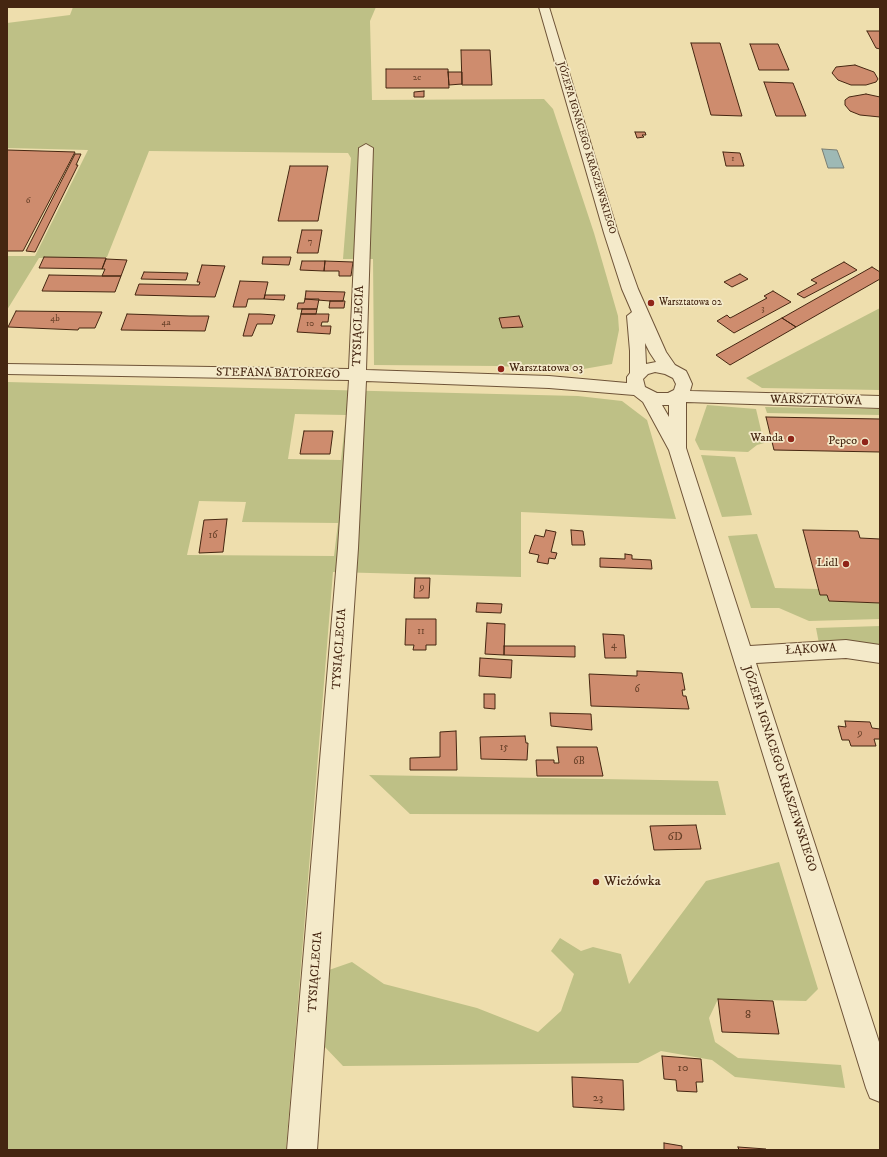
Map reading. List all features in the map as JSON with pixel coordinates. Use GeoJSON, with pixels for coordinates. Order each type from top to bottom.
{"type":"FeatureCollection","features":[{"type":"Feature","properties":{"kind":"street","name":"JÓZEFA IGNACEGO KRASZEWSKIEGO"},"geometry":{"type":"LineString","coordinates":[[544,7],[611,233],[630,289],[655,346],[669,369]]}},
{"type":"Feature","properties":{"kind":"street","name":"TYSIĄCLECIA"},"geometry":{"type":"LineString","coordinates":[[302,1150],[347,556],[357,375],[366,148]]}},
{"type":"Feature","properties":{"kind":"street","name":"JÓZEFA IGNACEGO KRASZEWSKIEGO"},"geometry":{"type":"LineString","coordinates":[[630,289],[637,328],[638,373]]}},
{"type":"Feature","properties":{"kind":"street"},"geometry":{"type":"LineString","coordinates":[[648,368],[669,369],[683,379],[684,389],[677,396],[664,400],[644,394],[634,381],[638,373],[648,368]]}},
{"type":"Feature","properties":{"kind":"street","name":"STEFANA BATOREGO"},"geometry":{"type":"LineString","coordinates":[[7,369],[357,375],[549,382],[644,394]]}},
{"type":"Feature","properties":{"kind":"street","name":"STEFANA BATOREGO"},"geometry":{"type":"LineString","coordinates":[[549,382],[638,373]]}},
{"type":"Feature","properties":{"kind":"street","name":"WARSZTATOWA"},"geometry":{"type":"LineString","coordinates":[[683,379],[753,400]]}},
{"type":"Feature","properties":{"kind":"street","name":"JÓZEFA IGNACEGO KRASZEWSKIEGO"},"geometry":{"type":"LineString","coordinates":[[644,394],[678,450],[880,1088]]}},
{"type":"Feature","properties":{"kind":"street","name":"JÓZEFA IGNACEGO KRASZEWSKIEGO"},"geometry":{"type":"LineString","coordinates":[[677,396],[678,450]]}},
{"type":"Feature","properties":{"kind":"street","name":"WARSZTATOWA"},"geometry":{"type":"LineString","coordinates":[[677,396],[753,400],[880,402]]}},
{"type":"Feature","properties":{"kind":"street","name":"ŁĄKOWA"},"geometry":{"type":"LineString","coordinates":[[742,655],[846,649],[880,654]]}},
{"type":"Feature","properties":{"kind":"green space"},"geometry":{"type":"Polygon","coordinates":[[[73,7],[376,7],[370,21],[372,100],[544,99],[553,109],[594,233],[618,316],[619,330],[612,364],[578,370],[498,366],[374,365],[373,259],[343,259],[351,158],[348,153],[149,151],[107,257],[39,258],[7,310],[7,256],[35,256],[88,150],[7,148],[7,23],[70,15],[73,7]]]}},
{"type":"Feature","properties":{"kind":"green space"},"geometry":{"type":"Polygon","coordinates":[[[880,308],[880,390],[762,388],[746,378],[880,308]]]}},
{"type":"Feature","properties":{"kind":"green space"},"geometry":{"type":"Polygon","coordinates":[[[7,382],[578,396],[622,401],[647,420],[676,519],[521,512],[521,577],[333,572],[286,1150],[7,1150],[7,382]],[[295,414],[288,459],[341,460],[346,415],[295,414]],[[199,501],[187,555],[334,556],[338,523],[242,522],[246,502],[199,501]]]}},
{"type":"Feature","properties":{"kind":"green space"},"geometry":{"type":"Polygon","coordinates":[[[707,405],[756,409],[764,443],[757,445],[748,452],[700,450],[695,440],[707,405]]]}},
{"type":"Feature","properties":{"kind":"green space"},"geometry":{"type":"Polygon","coordinates":[[[765,407],[880,409],[880,415],[767,413],[765,407]]]}},
{"type":"Feature","properties":{"kind":"green space"},"geometry":{"type":"Polygon","coordinates":[[[701,455],[735,457],[752,515],[722,517],[701,455]]]}},
{"type":"Feature","properties":{"kind":"green space"},"geometry":{"type":"Polygon","coordinates":[[[757,534],[775,588],[819,589],[827,595],[829,601],[880,603],[880,619],[809,621],[779,608],[751,608],[728,536],[757,534]]]}},
{"type":"Feature","properties":{"kind":"green space"},"geometry":{"type":"Polygon","coordinates":[[[880,626],[880,654],[820,649],[816,628],[880,626]]]}},
{"type":"Feature","properties":{"kind":"green space"},"geometry":{"type":"Polygon","coordinates":[[[369,775],[718,781],[726,815],[410,814],[369,775]]]}},
{"type":"Feature","properties":{"kind":"green space"},"geometry":{"type":"Polygon","coordinates":[[[779,862],[818,989],[806,1001],[718,999],[709,1018],[715,1042],[738,1058],[841,1065],[845,1088],[735,1077],[712,1060],[661,1051],[638,1063],[343,1066],[322,1044],[329,970],[352,962],[384,984],[477,1008],[538,1032],[561,1011],[574,974],[551,951],[560,938],[581,951],[593,947],[621,954],[629,984],[706,881],[779,862]]]}},
{"type":"Feature","properties":{"kind":"water"},"geometry":{"type":"Polygon","coordinates":[[[822,149],[837,150],[844,168],[828,168],[822,149]]]}},
{"type":"Feature","properties":{"kind":"building"},"geometry":{"type":"Polygon","coordinates":[[[867,31],[880,31],[880,49],[876,48],[867,31]]]}},
{"type":"Feature","properties":{"kind":"building"},"geometry":{"type":"Polygon","coordinates":[[[691,43],[720,43],[742,116],[711,115],[691,43]]]}},
{"type":"Feature","properties":{"kind":"building"},"geometry":{"type":"Polygon","coordinates":[[[750,44],[778,44],[789,70],[759,70],[750,44]]]}},
{"type":"Feature","properties":{"kind":"building"},"geometry":{"type":"Polygon","coordinates":[[[461,50],[490,50],[492,85],[462,85],[461,50]]]}},
{"type":"Feature","properties":{"kind":"building"},"geometry":{"type":"Polygon","coordinates":[[[855,65],[874,72],[878,79],[876,82],[866,85],[851,85],[838,80],[832,73],[836,67],[855,65]]]}},
{"type":"Feature","properties":{"kind":"building"},"geometry":{"type":"Polygon","coordinates":[[[386,69],[448,69],[449,88],[386,88],[386,69]]]}},
{"type":"Feature","properties":{"kind":"building"},"geometry":{"type":"Polygon","coordinates":[[[448,72],[462,72],[462,84],[449,85],[448,72]]]}},
{"type":"Feature","properties":{"kind":"building"},"geometry":{"type":"Polygon","coordinates":[[[764,82],[793,83],[806,116],[776,116],[764,82]]]}},
{"type":"Feature","properties":{"kind":"building"},"geometry":{"type":"Polygon","coordinates":[[[424,91],[424,97],[414,97],[414,92],[424,91]]]}},
{"type":"Feature","properties":{"kind":"building"},"geometry":{"type":"Polygon","coordinates":[[[866,94],[880,97],[880,117],[860,115],[850,111],[845,105],[845,100],[849,97],[866,94]]]}},
{"type":"Feature","properties":{"kind":"building"},"geometry":{"type":"Polygon","coordinates":[[[635,132],[645,132],[646,135],[642,135],[644,137],[637,138],[635,132]]]}},
{"type":"Feature","properties":{"kind":"building"},"geometry":{"type":"Polygon","coordinates":[[[7,150],[75,152],[23,251],[7,251],[7,150]]]}},
{"type":"Feature","properties":{"kind":"building"},"geometry":{"type":"Polygon","coordinates":[[[723,152],[740,153],[744,166],[726,166],[723,152]]]}},
{"type":"Feature","properties":{"kind":"building"},"geometry":{"type":"Polygon","coordinates":[[[75,154],[81,154],[76,165],[78,165],[35,252],[26,251],[75,154]]]}},
{"type":"Feature","properties":{"kind":"building"},"geometry":{"type":"Polygon","coordinates":[[[290,166],[328,166],[318,221],[278,221],[290,166]]]}},
{"type":"Feature","properties":{"kind":"building"},"geometry":{"type":"Polygon","coordinates":[[[302,230],[322,230],[318,253],[297,253],[302,230]]]}},
{"type":"Feature","properties":{"kind":"building"},"geometry":{"type":"Polygon","coordinates":[[[44,257],[106,258],[102,269],[39,268],[44,257]]]}},
{"type":"Feature","properties":{"kind":"building"},"geometry":{"type":"Polygon","coordinates":[[[263,257],[291,257],[289,265],[262,264],[263,257]]]}},
{"type":"Feature","properties":{"kind":"building"},"geometry":{"type":"Polygon","coordinates":[[[106,259],[127,260],[121,276],[102,276],[105,269],[102,269],[106,259]]]}},
{"type":"Feature","properties":{"kind":"building"},"geometry":{"type":"Polygon","coordinates":[[[302,261],[325,261],[324,271],[300,270],[302,261]]]}},
{"type":"Feature","properties":{"kind":"building"},"geometry":{"type":"Polygon","coordinates":[[[325,261],[353,262],[351,276],[339,276],[339,271],[324,271],[325,261]]]}},
{"type":"Feature","properties":{"kind":"building"},"geometry":{"type":"Polygon","coordinates":[[[844,262],[857,270],[804,298],[797,294],[817,283],[811,280],[844,262]]]}},
{"type":"Feature","properties":{"kind":"building"},"geometry":{"type":"Polygon","coordinates":[[[202,265],[225,266],[215,297],[135,295],[139,284],[199,285],[200,282],[197,282],[202,265]]]}},
{"type":"Feature","properties":{"kind":"building"},"geometry":{"type":"Polygon","coordinates":[[[872,267],[880,272],[880,279],[796,327],[782,318],[872,267]]]}},
{"type":"Feature","properties":{"kind":"building"},"geometry":{"type":"Polygon","coordinates":[[[144,272],[188,273],[186,280],[141,279],[144,272]]]}},
{"type":"Feature","properties":{"kind":"building"},"geometry":{"type":"Polygon","coordinates":[[[740,274],[748,279],[732,287],[724,282],[740,274]]]}},
{"type":"Feature","properties":{"kind":"building"},"geometry":{"type":"Polygon","coordinates":[[[49,275],[121,276],[115,292],[42,291],[49,275]]]}},
{"type":"Feature","properties":{"kind":"building"},"geometry":{"type":"Polygon","coordinates":[[[240,281],[268,282],[264,299],[248,299],[246,307],[233,307],[240,281]]]}},
{"type":"Feature","properties":{"kind":"building"},"geometry":{"type":"Polygon","coordinates":[[[306,291],[345,292],[343,301],[330,301],[305,299],[306,291]]]}},
{"type":"Feature","properties":{"kind":"building"},"geometry":{"type":"Polygon","coordinates":[[[773,291],[791,302],[734,333],[717,321],[727,315],[730,318],[734,316],[767,298],[764,296],[773,291]]]}},
{"type":"Feature","properties":{"kind":"building"},"geometry":{"type":"Polygon","coordinates":[[[265,295],[285,295],[284,300],[264,299],[265,295]]]}},
{"type":"Feature","properties":{"kind":"building"},"geometry":{"type":"Polygon","coordinates":[[[305,299],[319,299],[317,309],[297,309],[298,303],[304,303],[305,299]]]}},
{"type":"Feature","properties":{"kind":"building"},"geometry":{"type":"Polygon","coordinates":[[[330,301],[345,301],[344,308],[329,308],[330,301]]]}},
{"type":"Feature","properties":{"kind":"building"},"geometry":{"type":"Polygon","coordinates":[[[302,309],[317,309],[316,314],[301,314],[302,309]]]}},
{"type":"Feature","properties":{"kind":"building"},"geometry":{"type":"Polygon","coordinates":[[[16,311],[102,312],[95,328],[79,328],[78,330],[8,327],[16,311]]]}},
{"type":"Feature","properties":{"kind":"building"},"geometry":{"type":"Polygon","coordinates":[[[127,314],[209,316],[205,331],[121,330],[127,314]]]}},
{"type":"Feature","properties":{"kind":"building"},"geometry":{"type":"Polygon","coordinates":[[[249,314],[275,315],[272,324],[257,324],[252,336],[243,336],[249,314]]]}},
{"type":"Feature","properties":{"kind":"building"},"geometry":{"type":"Polygon","coordinates":[[[301,314],[329,314],[328,322],[322,322],[321,326],[331,326],[330,334],[297,332],[301,314]]]}},
{"type":"Feature","properties":{"kind":"building"},"geometry":{"type":"Polygon","coordinates":[[[519,316],[523,327],[502,328],[499,318],[519,316]]]}},
{"type":"Feature","properties":{"kind":"building"},"geometry":{"type":"Polygon","coordinates":[[[782,318],[796,327],[730,365],[716,355],[782,318]]]}},
{"type":"Feature","properties":{"kind":"building"},"geometry":{"type":"Polygon","coordinates":[[[766,417],[880,419],[880,452],[774,450],[766,417]]]}},
{"type":"Feature","properties":{"kind":"building"},"geometry":{"type":"Polygon","coordinates":[[[304,431],[333,431],[330,454],[300,454],[304,431]]]}},
{"type":"Feature","properties":{"kind":"building"},"geometry":{"type":"Polygon","coordinates":[[[227,519],[223,552],[199,553],[204,520],[227,519]]]}},
{"type":"Feature","properties":{"kind":"building"},"geometry":{"type":"Polygon","coordinates":[[[546,530],[556,532],[551,552],[557,553],[555,559],[549,558],[548,564],[537,562],[539,555],[529,553],[535,535],[544,537],[546,530]]]}},
{"type":"Feature","properties":{"kind":"building"},"geometry":{"type":"Polygon","coordinates":[[[571,530],[583,531],[585,545],[572,545],[571,530]]]}},
{"type":"Feature","properties":{"kind":"building","name":"Lidl"},"geometry":{"type":"Polygon","coordinates":[[[803,530],[858,531],[860,538],[880,539],[880,603],[829,601],[827,595],[820,595],[803,530]]]}},
{"type":"Feature","properties":{"kind":"building"},"geometry":{"type":"Polygon","coordinates":[[[625,554],[632,555],[632,559],[651,560],[652,569],[600,567],[600,558],[625,559],[625,554]]]}},
{"type":"Feature","properties":{"kind":"building"},"geometry":{"type":"Polygon","coordinates":[[[415,578],[430,578],[429,598],[414,598],[415,578]]]}},
{"type":"Feature","properties":{"kind":"building"},"geometry":{"type":"Polygon","coordinates":[[[477,603],[502,604],[501,613],[476,612],[477,603]]]}},
{"type":"Feature","properties":{"kind":"building"},"geometry":{"type":"Polygon","coordinates":[[[406,619],[436,619],[436,645],[426,645],[426,650],[413,650],[414,645],[405,645],[406,619]]]}},
{"type":"Feature","properties":{"kind":"building"},"geometry":{"type":"Polygon","coordinates":[[[487,623],[505,624],[504,655],[485,654],[487,623]]]}},
{"type":"Feature","properties":{"kind":"building"},"geometry":{"type":"Polygon","coordinates":[[[603,634],[624,635],[626,658],[605,658],[603,634]]]}},
{"type":"Feature","properties":{"kind":"building"},"geometry":{"type":"Polygon","coordinates":[[[504,646],[575,646],[575,657],[504,655],[504,646]]]}},
{"type":"Feature","properties":{"kind":"building"},"geometry":{"type":"Polygon","coordinates":[[[480,658],[512,660],[511,678],[479,676],[480,658]]]}},
{"type":"Feature","properties":{"kind":"building"},"geometry":{"type":"Polygon","coordinates":[[[637,671],[682,673],[685,690],[682,690],[683,696],[686,696],[689,709],[591,706],[589,674],[637,676],[637,671]]]}},
{"type":"Feature","properties":{"kind":"building"},"geometry":{"type":"Polygon","coordinates":[[[484,694],[495,694],[495,709],[484,708],[484,694]]]}},
{"type":"Feature","properties":{"kind":"building"},"geometry":{"type":"Polygon","coordinates":[[[550,713],[591,714],[592,730],[551,726],[550,713]]]}},
{"type":"Feature","properties":{"kind":"building"},"geometry":{"type":"Polygon","coordinates":[[[845,721],[870,722],[872,728],[880,729],[880,739],[874,739],[876,746],[851,746],[849,740],[842,740],[838,726],[846,727],[845,721]]]}},
{"type":"Feature","properties":{"kind":"building"},"geometry":{"type":"Polygon","coordinates":[[[456,731],[457,770],[410,770],[410,758],[440,757],[440,732],[456,731]]]}},
{"type":"Feature","properties":{"kind":"building"},"geometry":{"type":"Polygon","coordinates":[[[525,736],[526,743],[528,743],[527,760],[481,759],[480,737],[525,736]]]}},
{"type":"Feature","properties":{"kind":"building"},"geometry":{"type":"Polygon","coordinates":[[[557,747],[597,747],[603,776],[537,776],[536,760],[554,760],[554,763],[559,763],[557,747]]]}},
{"type":"Feature","properties":{"kind":"building"},"geometry":{"type":"Polygon","coordinates":[[[696,825],[701,849],[654,850],[650,826],[696,825]]]}},
{"type":"Feature","properties":{"kind":"building"},"geometry":{"type":"Polygon","coordinates":[[[718,999],[773,1001],[779,1034],[722,1032],[718,999]]]}},
{"type":"Feature","properties":{"kind":"building"},"geometry":{"type":"Polygon","coordinates":[[[662,1056],[701,1059],[703,1082],[696,1082],[697,1092],[677,1091],[676,1080],[664,1079],[662,1056]]]}},
{"type":"Feature","properties":{"kind":"building"},"geometry":{"type":"Polygon","coordinates":[[[572,1077],[623,1080],[624,1110],[573,1107],[572,1077]]]}},
{"type":"Feature","properties":{"kind":"building"},"geometry":{"type":"Polygon","coordinates":[[[664,1143],[682,1146],[682,1150],[664,1150],[664,1143]]]}},
{"type":"Feature","properties":{"kind":"building"},"geometry":{"type":"Polygon","coordinates":[[[738,1147],[766,1149],[766,1150],[739,1150],[738,1147]]]}},
{"type":"Feature","properties":{"kind":"place","name":"Warsztatowa 02"},"geometry":{"type":"Point","coordinates":[651,303]}},
{"type":"Feature","properties":{"kind":"place","name":"Warsztatowa 03"},"geometry":{"type":"Point","coordinates":[501,369]}},
{"type":"Feature","properties":{"kind":"place","name":"Wanda"},"geometry":{"type":"Point","coordinates":[791,439]}},
{"type":"Feature","properties":{"kind":"place","name":"Pepco"},"geometry":{"type":"Point","coordinates":[865,442]}},
{"type":"Feature","properties":{"kind":"place","name":"Lidl"},"geometry":{"type":"Point","coordinates":[846,564]}},
{"type":"Feature","properties":{"kind":"place","name":"Wieżówka"},"geometry":{"type":"Point","coordinates":[596,882]}}]}
